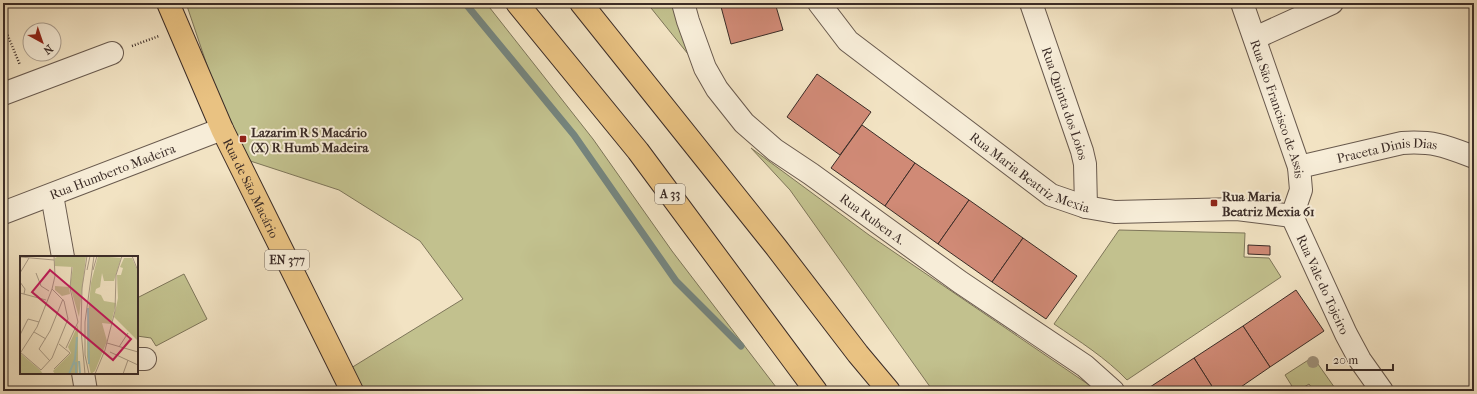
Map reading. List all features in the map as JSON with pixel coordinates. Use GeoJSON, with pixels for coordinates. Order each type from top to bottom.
{"type":"FeatureCollection","features":[{"type":"Feature","properties":{"kind":"main road","name":"Rua de São Macário"},"geometry":{"type":"LineString","coordinates":[[168,3],[222,129],[352,391]]}},
{"type":"Feature","properties":{"kind":"main road","name":"A 33"},"geometry":{"type":"LineString","coordinates":[[517,3],[638,151],[816,391]]}},
{"type":"Feature","properties":{"kind":"main road"},"geometry":{"type":"LineString","coordinates":[[581,3],[776,247],[858,354],[889,391]]}},
{"type":"Feature","properties":{"kind":"main road"},"geometry":{"type":"LineString","coordinates":[[858,354],[881,391]]}},
{"type":"Feature","properties":{"kind":"street","name":"Rua Ruben A."},"geometry":{"type":"LineString","coordinates":[[683,3],[705,68],[717,89],[744,123],[775,150],[811,174],[960,282],[1085,366],[1113,391]]}},
{"type":"Feature","properties":{"kind":"street","name":"Rua Maria Beatriz Mexia"},"geometry":{"type":"LineString","coordinates":[[819,3],[848,41],[1051,195],[1086,207],[1115,212],[1237,209],[1292,216]]}},
{"type":"Feature","properties":{"kind":"street","name":"Rua Quinta dos Loios"},"geometry":{"type":"LineString","coordinates":[[1031,3],[1082,151],[1085,164],[1086,207]]}},
{"type":"Feature","properties":{"kind":"street","name":"Rua São Francisco de Assis"},"geometry":{"type":"LineString","coordinates":[[1242,3],[1299,167],[1301,190],[1292,216]]}},
{"type":"Feature","properties":{"kind":"street"},"geometry":{"type":"LineString","coordinates":[[1255,38],[1332,3]]}},
{"type":"Feature","properties":{"kind":"street"},"geometry":{"type":"LineString","coordinates":[[3,94],[112,53]]}},
{"type":"Feature","properties":{"kind":"street","name":"Rua Humberto Madeira"},"geometry":{"type":"LineString","coordinates":[[3,213],[222,129]]}},
{"type":"Feature","properties":{"kind":"street","name":"Praceta Dinis Dias"},"geometry":{"type":"LineString","coordinates":[[1299,167],[1413,142],[1439,144],[1474,157]]}},
{"type":"Feature","properties":{"kind":"street"},"geometry":{"type":"LineString","coordinates":[[52,195],[63,256]]}},
{"type":"Feature","properties":{"kind":"street","name":"Rua Vale do Tojeiro"},"geometry":{"type":"LineString","coordinates":[[1292,216],[1349,341],[1360,360],[1382,391]]}},
{"type":"Feature","properties":{"kind":"street"},"geometry":{"type":"LineString","coordinates":[[83,374],[86,391]]}},
{"type":"Feature","properties":{"kind":"path"},"geometry":{"type":"LineString","coordinates":[[3,24],[28,84]]}},
{"type":"Feature","properties":{"kind":"path"},"geometry":{"type":"LineString","coordinates":[[112,53],[179,30]]}},
{"type":"Feature","properties":{"kind":"shaded area"},"geometry":{"type":"Polygon","coordinates":[[[186,3],[486,3],[593,139],[672,251],[779,391],[362,391],[351,368],[463,299],[420,241],[339,190],[238,157],[186,3]]]}},
{"type":"Feature","properties":{"kind":"shaded area"},"geometry":{"type":"Polygon","coordinates":[[[647,3],[677,3],[696,64],[647,3]]]}},
{"type":"Feature","properties":{"kind":"shaded area"},"geometry":{"type":"Polygon","coordinates":[[[751,148],[869,235],[1098,391],[933,391],[790,190],[751,148]]]}},
{"type":"Feature","properties":{"kind":"shaded area"},"geometry":{"type":"Polygon","coordinates":[[[1119,230],[1245,233],[1244,257],[1269,258],[1281,277],[1127,380],[1083,343],[1054,324],[1119,230]]]}},
{"type":"Feature","properties":{"kind":"shaded area"},"geometry":{"type":"Polygon","coordinates":[[[184,274],[207,319],[156,346],[151,338],[138,336],[138,297],[184,274]]]}},
{"type":"Feature","properties":{"kind":"shaded area"},"geometry":{"type":"Polygon","coordinates":[[[1313,357],[1337,391],[1314,391],[1309,384],[1298,391],[1295,391],[1285,375],[1313,357]]]}},
{"type":"Feature","properties":{"kind":"building"},"geometry":{"type":"Polygon","coordinates":[[[720,3],[775,3],[783,30],[731,44],[720,3]]]}},
{"type":"Feature","properties":{"kind":"building"},"geometry":{"type":"Polygon","coordinates":[[[817,74],[871,112],[840,155],[787,117],[817,74]]]}},
{"type":"Feature","properties":{"kind":"building"},"geometry":{"type":"Polygon","coordinates":[[[862,125],[915,163],[885,206],[831,168],[862,125]]]}},
{"type":"Feature","properties":{"kind":"building"},"geometry":{"type":"Polygon","coordinates":[[[915,163],[969,200],[938,244],[885,206],[915,163]]]}},
{"type":"Feature","properties":{"kind":"building"},"geometry":{"type":"Polygon","coordinates":[[[969,200],[1023,238],[992,282],[938,244],[969,200]]]}},
{"type":"Feature","properties":{"kind":"building"},"geometry":{"type":"Polygon","coordinates":[[[1023,238],[1077,276],[1046,319],[992,282],[1023,238]]]}},
{"type":"Feature","properties":{"kind":"building"},"geometry":{"type":"Polygon","coordinates":[[[1248,245],[1270,246],[1270,255],[1248,254],[1248,245]]]}},
{"type":"Feature","properties":{"kind":"building"},"geometry":{"type":"Polygon","coordinates":[[[1296,290],[1324,331],[1270,367],[1243,326],[1296,290]]]}},
{"type":"Feature","properties":{"kind":"building"},"geometry":{"type":"Polygon","coordinates":[[[1243,326],[1270,367],[1235,391],[1215,391],[1194,358],[1243,326]]]}},
{"type":"Feature","properties":{"kind":"building"},"geometry":{"type":"Polygon","coordinates":[[[1194,358],[1215,391],[1144,391],[1194,358]]]}},
{"type":"Feature","properties":{"kind":"waterway"},"geometry":{"type":"LineString","coordinates":[[465,3],[574,135],[676,281],[741,346]]}},
{"type":"Feature","properties":{"kind":"place","name":"Lazarim R S Macário (X) R Humb Madeira"},"geometry":{"type":"Point","coordinates":[243,139]}},
{"type":"Feature","properties":{"kind":"place","name":"Rua Maria Beatriz Mexia 61"},"geometry":{"type":"Point","coordinates":[1214,203]}}]}
